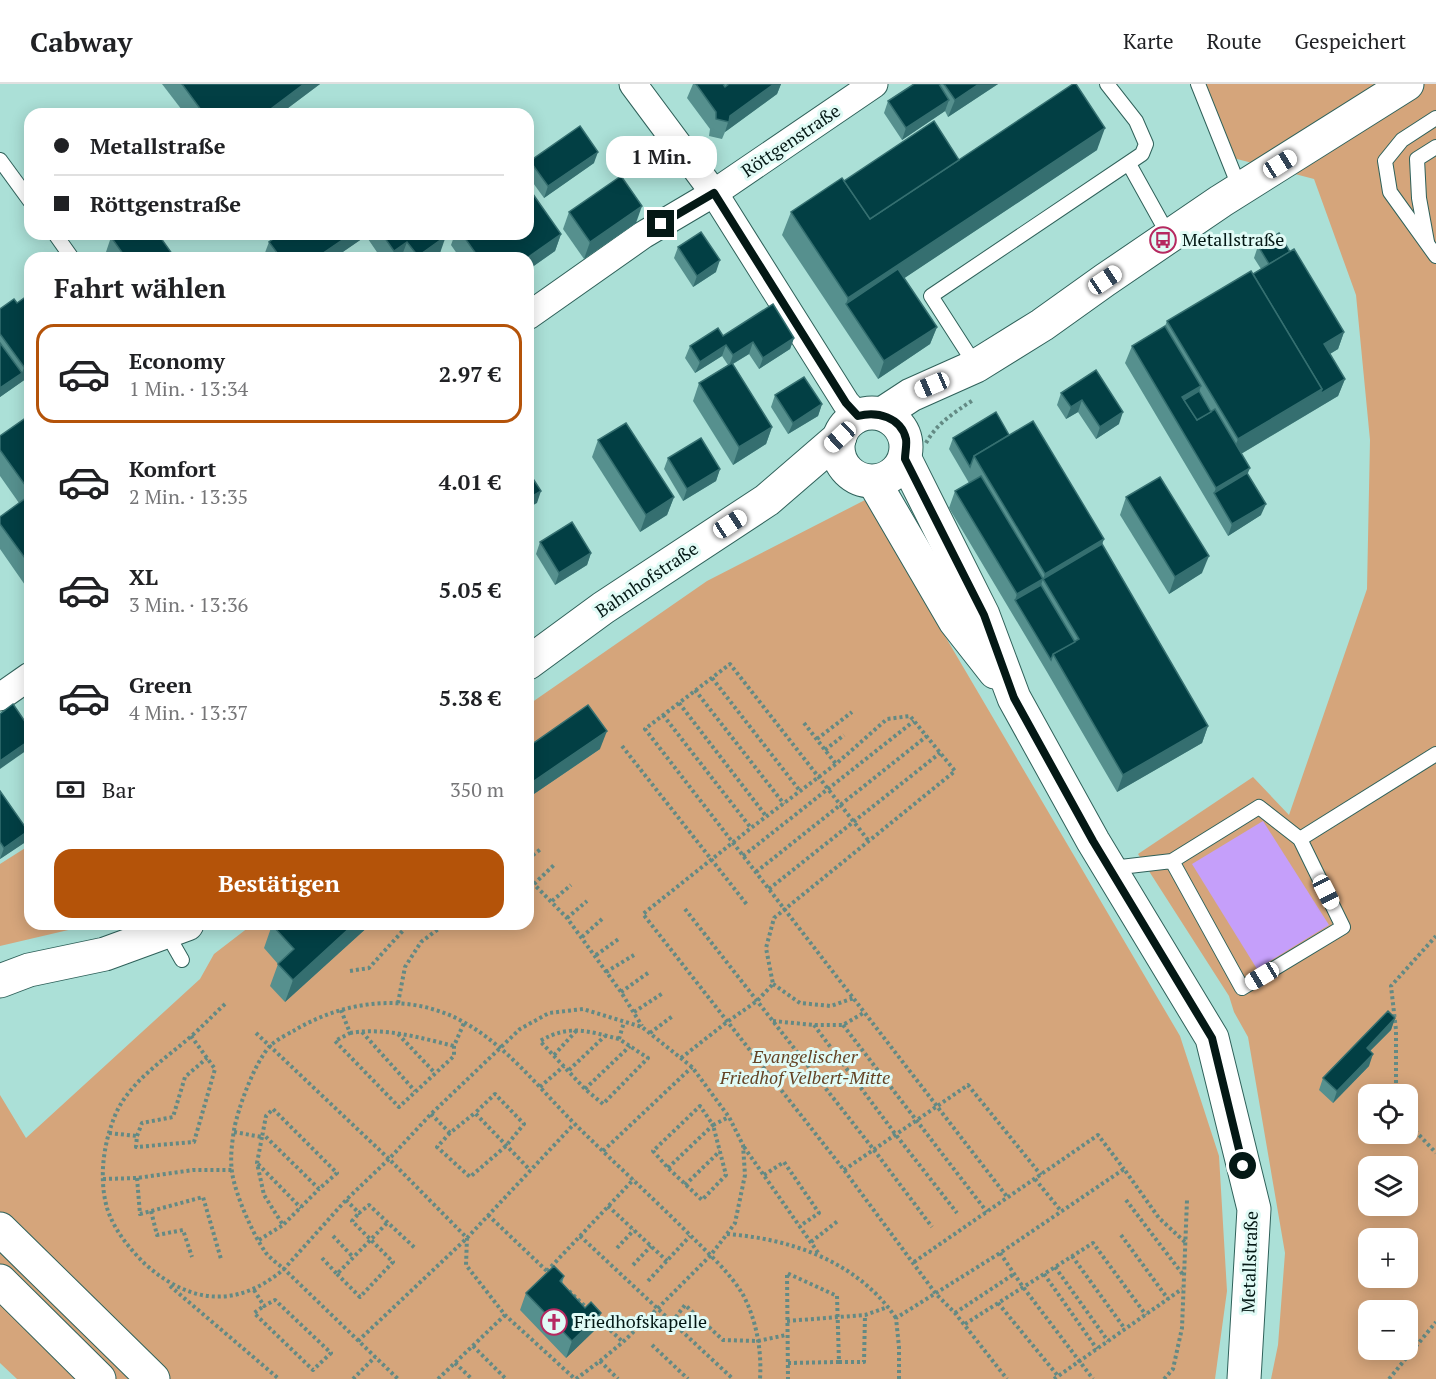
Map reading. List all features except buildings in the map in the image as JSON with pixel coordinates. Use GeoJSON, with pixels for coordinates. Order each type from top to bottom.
{"type":"FeatureCollection","features":[{"type":"Feature","properties":{"kind":"main road","name":"Bahnhofstraße"},"geometry":{"type":"LineString","coordinates":[[534,659],[603,608],[767,500],[877,431],[923,414],[976,366],[1042,326],[1231,195],[1407,84]]}},
{"type":"Feature","properties":{"kind":"main road","name":"Bahnhofstraße"},"geometry":{"type":"LineString","coordinates":[[767,500],[860,475],[892,476],[877,431]]}},
{"type":"Feature","properties":{"kind":"main road","name":"Metallstraße"},"geometry":{"type":"LineString","coordinates":[[1014,698],[984,615],[877,431],[838,452],[860,475],[956,621],[1014,698],[1110,869],[1212,1038],[1254,1209],[1244,1379]]}},
{"type":"Feature","properties":{"kind":"main road"},"geometry":{"type":"LineString","coordinates":[[0,981],[29,970],[178,939]]}},
{"type":"Feature","properties":{"kind":"main road"},"geometry":{"type":"LineString","coordinates":[[0,1001],[34,988],[105,954]]}},
{"type":"Feature","properties":{"kind":"main road"},"geometry":{"type":"LineString","coordinates":[[0,1229],[153,1379]]}},
{"type":"Feature","properties":{"kind":"main road"},"geometry":{"type":"LineString","coordinates":[[0,1281],[99,1379]]}},
{"type":"Feature","properties":{"kind":"street","name":"Metallstraße"},"geometry":{"type":"LineString","coordinates":[[633,84],[714,193],[846,403],[877,431]]}},
{"type":"Feature","properties":{"kind":"street","name":"Röttgenstraße"},"geometry":{"type":"LineString","coordinates":[[534,312],[643,235],[714,193],[874,84]]}},
{"type":"Feature","properties":{"kind":"street"},"geometry":{"type":"LineString","coordinates":[[0,697],[24,680]]}},
{"type":"Feature","properties":{"kind":"lane"},"geometry":{"type":"LineString","coordinates":[[976,366],[932,296],[1142,154],[1146,144],[1136,121],[1107,84]]}},
{"type":"Feature","properties":{"kind":"lane"},"geometry":{"type":"LineString","coordinates":[[1198,84],[1231,195]]}},
{"type":"Feature","properties":{"kind":"lane"},"geometry":{"type":"LineString","coordinates":[[1432,251],[1390,192],[1386,161],[1402,140],[1436,118]]}},
{"type":"Feature","properties":{"kind":"lane"},"geometry":{"type":"LineString","coordinates":[[1432,251],[1419,198],[1417,159],[1436,147]]}},
{"type":"Feature","properties":{"kind":"lane"},"geometry":{"type":"LineString","coordinates":[[0,160],[24,193]]}},
{"type":"Feature","properties":{"kind":"lane"},"geometry":{"type":"LineString","coordinates":[[1129,164],[1169,236]]}},
{"type":"Feature","properties":{"kind":"lane"},"geometry":{"type":"LineString","coordinates":[[1300,839],[1436,754]]}},
{"type":"Feature","properties":{"kind":"lane"},"geometry":{"type":"LineString","coordinates":[[1110,869],[1172,861],[1259,807],[1300,839],[1343,927],[1242,988],[1172,861]]}},
{"type":"Feature","properties":{"kind":"path"},"geometry":{"type":"LineString","coordinates":[[868,840],[730,664],[645,729],[1008,1198]]}},
{"type":"Feature","properties":{"kind":"path"},"geometry":{"type":"LineString","coordinates":[[712,678],[800,791]]}},
{"type":"Feature","properties":{"kind":"path"},"geometry":{"type":"LineString","coordinates":[[696,690],[784,804]]}},
{"type":"Feature","properties":{"kind":"path"},"geometry":{"type":"LineString","coordinates":[[679,703],[766,816]]}},
{"type":"Feature","properties":{"kind":"path"},"geometry":{"type":"LineString","coordinates":[[817,739],[852,712]]}},
{"type":"Feature","properties":{"kind":"path"},"geometry":{"type":"LineString","coordinates":[[663,715],[751,828]]}},
{"type":"Feature","properties":{"kind":"path"},"geometry":{"type":"LineString","coordinates":[[854,998],[831,1006],[800,1003],[773,984],[766,948],[774,918],[784,908],[955,771],[910,716],[887,719],[836,765],[766,816],[644,914],[844,1170],[936,1294],[956,1313],[1007,1379]]}},
{"type":"Feature","properties":{"kind":"path"},"geometry":{"type":"LineString","coordinates":[[743,856],[914,721]]}},
{"type":"Feature","properties":{"kind":"path"},"geometry":{"type":"LineString","coordinates":[[804,723],[836,765]]}},
{"type":"Feature","properties":{"kind":"path"},"geometry":{"type":"LineString","coordinates":[[825,750],[844,735]]}},
{"type":"Feature","properties":{"kind":"path"},"geometry":{"type":"LineString","coordinates":[[756,872],[927,736]]}},
{"type":"Feature","properties":{"kind":"path"},"geometry":{"type":"LineString","coordinates":[[622,746],[748,906]]}},
{"type":"Feature","properties":{"kind":"path"},"geometry":{"type":"LineString","coordinates":[[769,889],[940,752]]}},
{"type":"Feature","properties":{"kind":"path"},"geometry":{"type":"LineString","coordinates":[[534,854],[542,848]]}},
{"type":"Feature","properties":{"kind":"path"},"geometry":{"type":"LineString","coordinates":[[555,864],[534,884],[567,918],[596,955],[642,1027]]}},
{"type":"Feature","properties":{"kind":"path"},"geometry":{"type":"LineString","coordinates":[[552,901],[571,885]]}},
{"type":"Feature","properties":{"kind":"path"},"geometry":{"type":"LineString","coordinates":[[567,918],[587,901]]}},
{"type":"Feature","properties":{"kind":"path"},"geometry":{"type":"LineString","coordinates":[[685,909],[932,1227]]}},
{"type":"Feature","properties":{"kind":"path"},"geometry":{"type":"LineString","coordinates":[[582,937],[602,919]]}},
{"type":"Feature","properties":{"kind":"path"},"geometry":{"type":"LineString","coordinates":[[350,971],[369,968],[404,930]]}},
{"type":"Feature","properties":{"kind":"path"},"geometry":{"type":"LineString","coordinates":[[398,1003],[405,967],[421,942],[437,930]]}},
{"type":"Feature","properties":{"kind":"path"},"geometry":{"type":"LineString","coordinates":[[1396,1084],[1396,1030],[1391,986],[1436,936]]}},
{"type":"Feature","properties":{"kind":"path"},"geometry":{"type":"LineString","coordinates":[[596,955],[620,938]]}},
{"type":"Feature","properties":{"kind":"path"},"geometry":{"type":"LineString","coordinates":[[606,972],[634,955]]}},
{"type":"Feature","properties":{"kind":"path"},"geometry":{"type":"LineString","coordinates":[[621,992],[648,973]]}},
{"type":"Feature","properties":{"kind":"path"},"geometry":{"type":"LineString","coordinates":[[681,1058],[758,1001],[773,984]]}},
{"type":"Feature","properties":{"kind":"path"},"geometry":{"type":"LineString","coordinates":[[634,1012],[663,993]]}},
{"type":"Feature","properties":{"kind":"path"},"geometry":{"type":"LineString","coordinates":[[398,1379],[267,1255],[234,1184],[231,1170],[234,1132],[241,1102],[251,1078],[271,1046],[308,1022],[363,1004],[398,1003],[419,1005],[440,1011],[481,1033],[500,1048],[574,1124],[634,1179],[710,1256],[741,1293],[750,1313],[758,1341],[760,1379]]}},
{"type":"Feature","properties":{"kind":"path"},"geometry":{"type":"LineString","coordinates":[[225,1005],[134,1085],[115,1116],[103,1158],[107,1207],[114,1227],[134,1253],[279,1379]]}},
{"type":"Feature","properties":{"kind":"path"},"geometry":{"type":"LineString","coordinates":[[161,1278],[182,1290],[206,1296],[232,1296],[254,1290],[284,1269],[346,1200],[520,1029],[549,1013],[583,1009],[642,1027],[692,1067],[729,1117],[743,1145],[819,1254]]}},
{"type":"Feature","properties":{"kind":"path"},"geometry":{"type":"LineString","coordinates":[[341,1010],[350,1033]]}},
{"type":"Feature","properties":{"kind":"path"},"geometry":{"type":"LineString","coordinates":[[772,1021],[843,1025],[865,1012]]}},
{"type":"Feature","properties":{"kind":"path"},"geometry":{"type":"LineString","coordinates":[[650,1033],[674,1015]]}},
{"type":"Feature","properties":{"kind":"path"},"geometry":{"type":"LineString","coordinates":[[619,1039],[624,1022]]}},
{"type":"Feature","properties":{"kind":"path"},"geometry":{"type":"LineString","coordinates":[[454,1046],[398,1033],[362,1031],[350,1033],[334,1041],[399,1107],[453,1056],[454,1046],[464,1023]]}},
{"type":"Feature","properties":{"kind":"path"},"geometry":{"type":"LineString","coordinates":[[814,1025],[957,1213]]}},
{"type":"Feature","properties":{"kind":"path"},"geometry":{"type":"LineString","coordinates":[[843,1025],[987,1212]]}},
{"type":"Feature","properties":{"kind":"path"},"geometry":{"type":"LineString","coordinates":[[554,1055],[578,1030]]}},
{"type":"Feature","properties":{"kind":"path"},"geometry":{"type":"LineString","coordinates":[[578,1030],[606,1036],[619,1039],[648,1058],[603,1104],[585,1089],[540,1041],[556,1032],[578,1030]]}},
{"type":"Feature","properties":{"kind":"path"},"geometry":{"type":"LineString","coordinates":[[362,1031],[415,1090]]}},
{"type":"Feature","properties":{"kind":"path"},"geometry":{"type":"LineString","coordinates":[[256,1033],[389,1159],[467,1238],[466,1265],[505,1315],[575,1379],[623,1342],[657,1309],[710,1256],[735,1223],[745,1175],[743,1145]]}},
{"type":"Feature","properties":{"kind":"path"},"geometry":{"type":"LineString","coordinates":[[398,1033],[434,1072]]}},
{"type":"Feature","properties":{"kind":"path"},"geometry":{"type":"LineString","coordinates":[[191,1036],[207,1058],[215,1069],[194,1142],[136,1147],[136,1136],[142,1123],[173,1117],[185,1077],[207,1058]]}},
{"type":"Feature","properties":{"kind":"path"},"geometry":{"type":"LineString","coordinates":[[569,1070],[606,1036]]}},
{"type":"Feature","properties":{"kind":"path"},"geometry":{"type":"LineString","coordinates":[[585,1089],[630,1046]]}},
{"type":"Feature","properties":{"kind":"path"},"geometry":{"type":"LineString","coordinates":[[540,1088],[564,1066]]}},
{"type":"Feature","properties":{"kind":"path"},"geometry":{"type":"LineString","coordinates":[[603,1151],[692,1067]]}},
{"type":"Feature","properties":{"kind":"path"},"geometry":{"type":"LineString","coordinates":[[844,1170],[968,1085],[1041,1175]]}},
{"type":"Feature","properties":{"kind":"path"},"geometry":{"type":"LineString","coordinates":[[495,1094],[524,1124],[506,1146],[470,1177],[437,1147],[475,1113],[495,1094]]}},
{"type":"Feature","properties":{"kind":"path"},"geometry":{"type":"LineString","coordinates":[[700,1106],[712,1125],[721,1150],[726,1175],[702,1200],[653,1151],[700,1106]]}},
{"type":"Feature","properties":{"kind":"path"},"geometry":{"type":"LineString","coordinates":[[259,1240],[283,1225],[337,1173],[273,1109],[266,1116],[257,1163],[264,1195],[283,1225]]}},
{"type":"Feature","properties":{"kind":"path"},"geometry":{"type":"LineString","coordinates":[[475,1113],[530,1170]]}},
{"type":"Feature","properties":{"kind":"path"},"geometry":{"type":"LineString","coordinates":[[431,1114],[450,1133]]}},
{"type":"Feature","properties":{"kind":"path"},"geometry":{"type":"LineString","coordinates":[[668,1168],[712,1125],[729,1117]]}},
{"type":"Feature","properties":{"kind":"path"},"geometry":{"type":"LineString","coordinates":[[358,1341],[467,1238],[574,1124]]}},
{"type":"Feature","properties":{"kind":"path"},"geometry":{"type":"LineString","coordinates":[[234,1132],[263,1136],[319,1189]]}},
{"type":"Feature","properties":{"kind":"path"},"geometry":{"type":"LineString","coordinates":[[109,1133],[136,1136]]}},
{"type":"Feature","properties":{"kind":"path"},"geometry":{"type":"LineString","coordinates":[[1418,1134],[1436,1153]]}},
{"type":"Feature","properties":{"kind":"path"},"geometry":{"type":"LineString","coordinates":[[914,1262],[1098,1135],[1159,1218],[1186,1243]]}},
{"type":"Feature","properties":{"kind":"path"},"geometry":{"type":"LineString","coordinates":[[685,1185],[721,1150]]}},
{"type":"Feature","properties":{"kind":"path"},"geometry":{"type":"LineString","coordinates":[[764,1176],[784,1162],[819,1213],[800,1226]]}},
{"type":"Feature","properties":{"kind":"path"},"geometry":{"type":"LineString","coordinates":[[257,1163],[301,1208]]}},
{"type":"Feature","properties":{"kind":"path"},"geometry":{"type":"LineString","coordinates":[[896,1318],[1000,1253],[1124,1169]]}},
{"type":"Feature","properties":{"kind":"path"},"geometry":{"type":"LineString","coordinates":[[103,1179],[137,1178],[193,1170],[231,1170]]}},
{"type":"Feature","properties":{"kind":"path"},"geometry":{"type":"LineString","coordinates":[[137,1178],[140,1214],[203,1197],[221,1259]]}},
{"type":"Feature","properties":{"kind":"path"},"geometry":{"type":"LineString","coordinates":[[547,1271],[634,1179]]}},
{"type":"Feature","properties":{"kind":"path"},"geometry":{"type":"LineString","coordinates":[[1035,1179],[1061,1212]]}},
{"type":"Feature","properties":{"kind":"path"},"geometry":{"type":"LineString","coordinates":[[346,1200],[358,1213]]}},
{"type":"Feature","properties":{"kind":"path"},"geometry":{"type":"LineString","coordinates":[[1126,1200],[1185,1276]]}},
{"type":"Feature","properties":{"kind":"path"},"geometry":{"type":"LineString","coordinates":[[1164,1379],[1173,1369],[1182,1328],[1187,1200]]}},
{"type":"Feature","properties":{"kind":"path"},"geometry":{"type":"LineString","coordinates":[[322,1258],[360,1297],[393,1262],[352,1221],[369,1205],[416,1249]]}},
{"type":"Feature","properties":{"kind":"path"},"geometry":{"type":"LineString","coordinates":[[608,1206],[667,1261]]}},
{"type":"Feature","properties":{"kind":"path"},"geometry":{"type":"LineString","coordinates":[[151,1211],[158,1235],[183,1230],[192,1257]]}},
{"type":"Feature","properties":{"kind":"path"},"geometry":{"type":"LineString","coordinates":[[488,1215],[556,1279]]}},
{"type":"Feature","properties":{"kind":"path"},"geometry":{"type":"LineString","coordinates":[[811,1242],[839,1220]]}},
{"type":"Feature","properties":{"kind":"path"},"geometry":{"type":"LineString","coordinates":[[337,1274],[387,1223]]}},
{"type":"Feature","properties":{"kind":"path"},"geometry":{"type":"LineString","coordinates":[[617,1248],[634,1230]]}},
{"type":"Feature","properties":{"kind":"path"},"geometry":{"type":"LineString","coordinates":[[727,1234],[782,1241],[819,1254],[866,1285],[896,1318],[899,1347],[898,1379]]}},
{"type":"Feature","properties":{"kind":"path"},"geometry":{"type":"LineString","coordinates":[[1121,1235],[1168,1299]]}},
{"type":"Feature","properties":{"kind":"path"},"geometry":{"type":"LineString","coordinates":[[333,1236],[353,1257]]}},
{"type":"Feature","properties":{"kind":"path"},"geometry":{"type":"LineString","coordinates":[[580,1236],[733,1379]]}},
{"type":"Feature","properties":{"kind":"path"},"geometry":{"type":"LineString","coordinates":[[648,1281],[690,1236]]}},
{"type":"Feature","properties":{"kind":"path"},"geometry":{"type":"LineString","coordinates":[[964,1324],[1093,1243],[1146,1315]]}},
{"type":"Feature","properties":{"kind":"path"},"geometry":{"type":"LineString","coordinates":[[633,1265],[651,1246]]}},
{"type":"Feature","properties":{"kind":"path"},"geometry":{"type":"LineString","coordinates":[[1000,1253],[1093,1379]]}},
{"type":"Feature","properties":{"kind":"path"},"geometry":{"type":"LineString","coordinates":[[1072,1256],[1125,1329]]}},
{"type":"Feature","properties":{"kind":"path"},"geometry":{"type":"LineString","coordinates":[[1055,1267],[1108,1341]]}},
{"type":"Feature","properties":{"kind":"path"},"geometry":{"type":"LineString","coordinates":[[788,1379],[787,1273],[837,1296],[839,1362]]}},
{"type":"Feature","properties":{"kind":"path"},"geometry":{"type":"LineString","coordinates":[[956,1313],[1014,1274]]}},
{"type":"Feature","properties":{"kind":"path"},"geometry":{"type":"LineString","coordinates":[[1044,1274],[1097,1349]]}},
{"type":"Feature","properties":{"kind":"path"},"geometry":{"type":"LineString","coordinates":[[564,1287],[623,1342]]}},
{"type":"Feature","properties":{"kind":"path"},"geometry":{"type":"LineString","coordinates":[[998,1303],[1056,1378],[1182,1289]]}},
{"type":"Feature","properties":{"kind":"path"},"geometry":{"type":"LineString","coordinates":[[254,1290],[264,1306]]}},
{"type":"Feature","properties":{"kind":"path"},"geometry":{"type":"LineString","coordinates":[[275,1300],[331,1353],[313,1370],[254,1313],[264,1306],[275,1300]]}},
{"type":"Feature","properties":{"kind":"path"},"geometry":{"type":"LineString","coordinates":[[672,1322],[685,1305],[723,1340],[758,1341],[787,1335]]}},
{"type":"Feature","properties":{"kind":"path"},"geometry":{"type":"LineString","coordinates":[[787,1321],[866,1315],[888,1307]]}},
{"type":"Feature","properties":{"kind":"path"},"geometry":{"type":"LineString","coordinates":[[438,1379],[505,1315]]}},
{"type":"Feature","properties":{"kind":"path"},"geometry":{"type":"LineString","coordinates":[[788,1363],[864,1362],[866,1315]]}},
{"type":"Feature","properties":{"kind":"path"},"geometry":{"type":"LineString","coordinates":[[1389,1379],[1436,1322]]}},
{"type":"Feature","properties":{"kind":"path"},"geometry":{"type":"LineString","coordinates":[[652,1345],[688,1379]]}},
{"type":"Feature","properties":{"kind":"path"},"geometry":{"type":"LineString","coordinates":[[473,1346],[506,1379]]}},
{"type":"Feature","properties":{"kind":"path"},"geometry":{"type":"LineString","coordinates":[[353,1379],[375,1357]]}},
{"type":"Feature","properties":{"kind":"path"},"geometry":{"type":"LineString","coordinates":[[600,1361],[618,1379]]}},
{"type":"Feature","properties":{"kind":"path"},"geometry":{"type":"LineString","coordinates":[[455,1363],[472,1379]]}},
{"type":"Feature","properties":{"kind":"green space"},"geometry":{"type":"Polygon","coordinates":[[[1205,84],[1436,84],[1436,1379],[1271,1379],[1278,1345],[1285,1253],[1248,1037],[1234,1012],[1229,996],[1138,854],[1253,777],[1289,815],[1367,589],[1370,440],[1356,295],[1314,179],[1233,158],[1205,84]]]}},
{"type":"Feature","properties":{"kind":"green space","name":"Evangelischer Friedhof Velbert-Mitte"},"geometry":{"type":"Polygon","coordinates":[[[865,500],[1180,1036],[1219,1156],[1227,1291],[1215,1379],[17,1379],[0,1363],[0,1095],[26,1138],[200,979],[214,954],[245,930],[534,930],[534,701],[707,581],[865,500]]]}},
{"type":"Feature","properties":{"kind":"green space"},"geometry":{"type":"Polygon","coordinates":[[[24,849],[24,930],[68,930],[0,946],[0,864],[24,849]]]}},
{"type":"Feature","properties":{"kind":"shaded area"},"geometry":{"type":"Polygon","coordinates":[[[1263,821],[1329,925],[1257,969],[1192,864],[1263,821]]]}},
{"type":"Feature","properties":{"kind":"place","name":"Metallstraße"},"geometry":{"type":"Point","coordinates":[1163,240]}},
{"type":"Feature","properties":{"kind":"place","name":"Friedhofskapelle"},"geometry":{"type":"Point","coordinates":[554,1322]}},
{"type":"Feature","properties":{"kind":"route"},"geometry":{"type":"LineString","coordinates":[[661,224],[714,193],[846,403],[858,416],[882,414],[896,422],[902,429],[906,440],[905,459],[984,615],[1014,698],[1093,841],[1212,1038],[1243,1166]]}}]}
